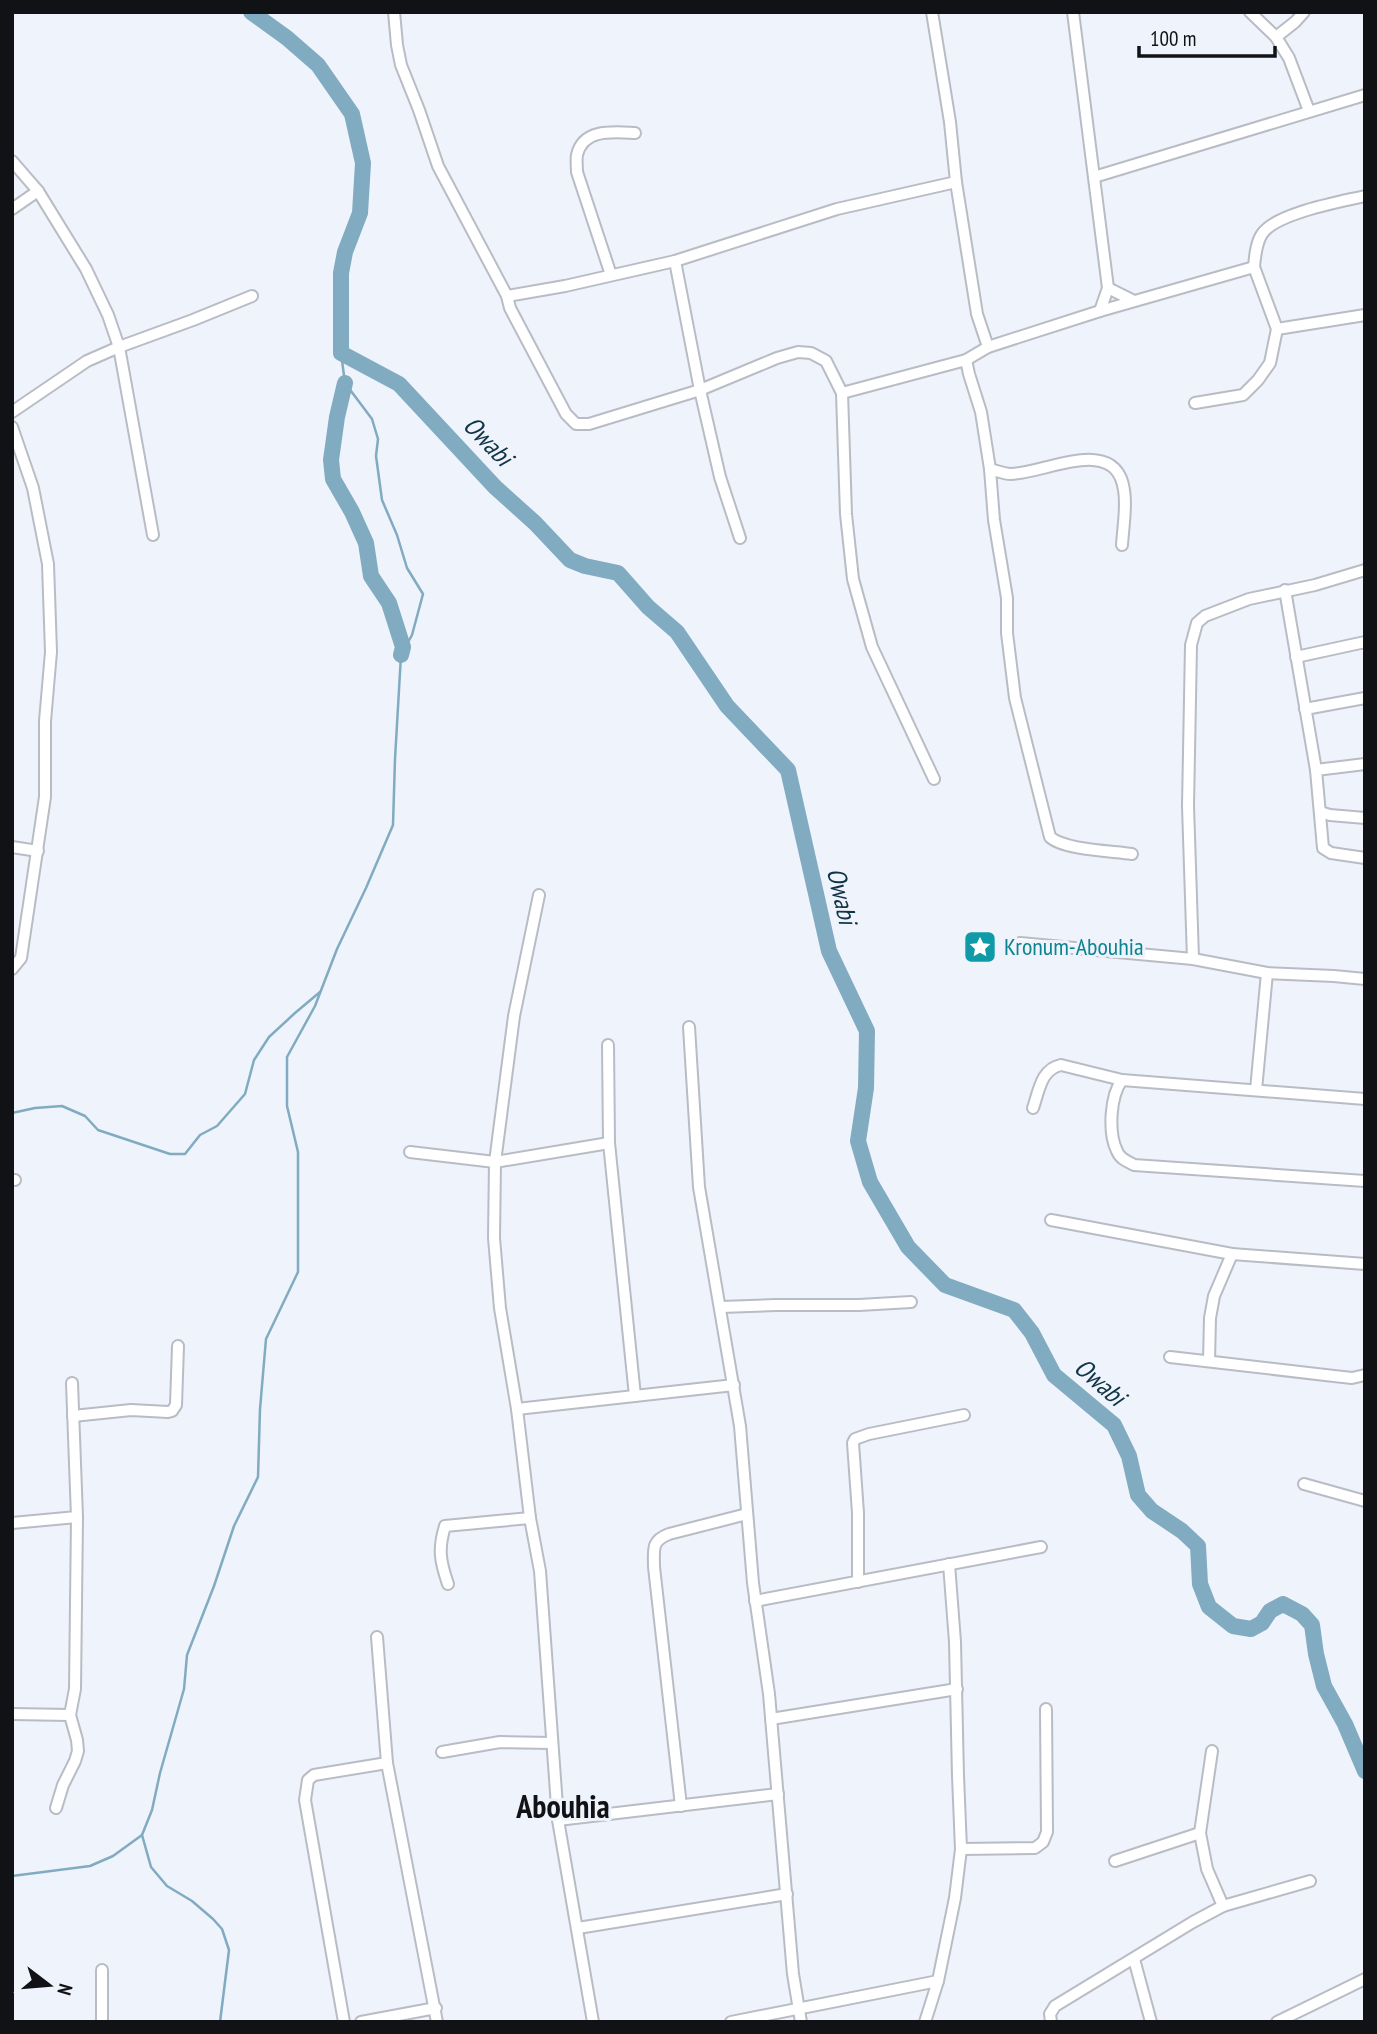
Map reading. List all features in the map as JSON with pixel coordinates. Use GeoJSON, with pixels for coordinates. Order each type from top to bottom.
{"type":"FeatureCollection","features":[{"type":"Feature","properties":{"kind":"street"},"geometry":{"type":"LineString","coordinates":[[394,12],[401,65],[438,166],[566,414],[576,424],[589,424],[700,390],[798,352],[811,353],[826,362],[842,393],[846,514],[853,579],[872,647],[934,779]]}},
{"type":"Feature","properties":{"kind":"street"},"geometry":{"type":"LineString","coordinates":[[932,12],[977,314],[988,347]]}},
{"type":"Feature","properties":{"kind":"street"},"geometry":{"type":"LineString","coordinates":[[1073,12],[1108,288],[1100,311]]}},
{"type":"Feature","properties":{"kind":"street"},"geometry":{"type":"LineString","coordinates":[[1251,12],[1276,37],[1289,58],[1309,111]]}},
{"type":"Feature","properties":{"kind":"street"},"geometry":{"type":"LineString","coordinates":[[1276,37],[1296,22],[1304,12]]}},
{"type":"Feature","properties":{"kind":"street"},"geometry":{"type":"LineString","coordinates":[[1094,177],[1365,95]]}},
{"type":"Feature","properties":{"kind":"street"},"geometry":{"type":"LineString","coordinates":[[611,275],[578,172],[577,155],[583,143],[594,134],[635,133]]}},
{"type":"Feature","properties":{"kind":"street"},"geometry":{"type":"LineString","coordinates":[[12,161],[38,191],[86,269],[108,316],[119,347],[153,535]]}},
{"type":"Feature","properties":{"kind":"street"},"geometry":{"type":"LineString","coordinates":[[507,296],[676,261],[837,209],[956,182]]}},
{"type":"Feature","properties":{"kind":"street"},"geometry":{"type":"LineString","coordinates":[[12,209],[38,191]]}},
{"type":"Feature","properties":{"kind":"street"},"geometry":{"type":"LineString","coordinates":[[1195,403],[1242,395],[1258,380],[1270,363],[1277,329],[1254,267],[1263,233],[1297,213],[1365,196]]}},
{"type":"Feature","properties":{"kind":"street"},"geometry":{"type":"LineString","coordinates":[[676,261],[700,390],[720,477],[740,538]]}},
{"type":"Feature","properties":{"kind":"street"},"geometry":{"type":"LineString","coordinates":[[842,393],[966,360],[988,347],[1100,311],[1254,267]]}},
{"type":"Feature","properties":{"kind":"street"},"geometry":{"type":"LineString","coordinates":[[1108,288],[1134,301]]}},
{"type":"Feature","properties":{"kind":"street"},"geometry":{"type":"LineString","coordinates":[[12,412],[87,361],[252,296]]}},
{"type":"Feature","properties":{"kind":"street"},"geometry":{"type":"LineString","coordinates":[[1277,329],[1365,315]]}},
{"type":"Feature","properties":{"kind":"street"},"geometry":{"type":"LineString","coordinates":[[966,360],[981,412],[990,470],[991,495],[1007,598],[1007,633],[1015,698],[1050,837],[1053,841],[1073,846],[1132,853]]}},
{"type":"Feature","properties":{"kind":"street"},"geometry":{"type":"LineString","coordinates":[[12,427],[33,488],[48,564],[51,652],[45,721],[45,797],[21,958],[12,969]]}},
{"type":"Feature","properties":{"kind":"street"},"geometry":{"type":"LineString","coordinates":[[990,470],[1009,474],[1088,459],[1106,462],[1119,473],[1125,491],[1122,545]]}},
{"type":"Feature","properties":{"kind":"street"},"geometry":{"type":"LineString","coordinates":[[1193,959],[1188,806],[1191,645],[1197,623],[1205,616],[1249,599],[1365,570]]}},
{"type":"Feature","properties":{"kind":"street"},"geometry":{"type":"LineString","coordinates":[[1285,590],[1316,770],[1323,848],[1325,851],[1365,858]]}},
{"type":"Feature","properties":{"kind":"street"},"geometry":{"type":"LineString","coordinates":[[1296,656],[1365,642]]}},
{"type":"Feature","properties":{"kind":"street"},"geometry":{"type":"LineString","coordinates":[[1305,709],[1365,698]]}},
{"type":"Feature","properties":{"kind":"street"},"geometry":{"type":"LineString","coordinates":[[1316,770],[1365,764]]}},
{"type":"Feature","properties":{"kind":"street"},"geometry":{"type":"LineString","coordinates":[[1320,812],[1365,818]]}},
{"type":"Feature","properties":{"kind":"street"},"geometry":{"type":"LineString","coordinates":[[12,847],[38,851]]}},
{"type":"Feature","properties":{"kind":"street"},"geometry":{"type":"LineString","coordinates":[[539,895],[514,1016],[495,1162],[494,1238],[500,1308],[540,1571],[558,1820],[593,2022]]}},
{"type":"Feature","properties":{"kind":"street"},"geometry":{"type":"LineString","coordinates":[[1020,943],[1193,959],[1267,973],[1365,979]]}},
{"type":"Feature","properties":{"kind":"street"},"geometry":{"type":"LineString","coordinates":[[1256,1090],[1267,973]]}},
{"type":"Feature","properties":{"kind":"street"},"geometry":{"type":"LineString","coordinates":[[689,1027],[699,1186],[740,1426],[755,1601],[771,1719],[801,2022]]}},
{"type":"Feature","properties":{"kind":"street"},"geometry":{"type":"LineString","coordinates":[[608,1045],[609,1143],[635,1396]]}},
{"type":"Feature","properties":{"kind":"street"},"geometry":{"type":"LineString","coordinates":[[1033,1108],[1046,1073],[1058,1066],[1122,1080],[1365,1099]]}},
{"type":"Feature","properties":{"kind":"street"},"geometry":{"type":"LineString","coordinates":[[1122,1080],[1117,1086],[1112,1132],[1116,1151],[1122,1159],[1134,1165],[1365,1181]]}},
{"type":"Feature","properties":{"kind":"street"},"geometry":{"type":"LineString","coordinates":[[411,1152],[495,1162],[609,1143]]}},
{"type":"Feature","properties":{"kind":"street"},"geometry":{"type":"LineString","coordinates":[[1051,1220],[1232,1254],[1365,1264]]}},
{"type":"Feature","properties":{"kind":"street"},"geometry":{"type":"LineString","coordinates":[[1209,1361],[1210,1318],[1214,1296],[1232,1254]]}},
{"type":"Feature","properties":{"kind":"street"},"geometry":{"type":"LineString","coordinates":[[721,1307],[911,1302]]}},
{"type":"Feature","properties":{"kind":"street"},"geometry":{"type":"LineString","coordinates":[[73,1416],[131,1410],[172,1410],[176,1405],[178,1346]]}},
{"type":"Feature","properties":{"kind":"street"},"geometry":{"type":"LineString","coordinates":[[1170,1357],[1343,1377],[1365,1376]]}},
{"type":"Feature","properties":{"kind":"street"},"geometry":{"type":"LineString","coordinates":[[55,1808],[78,1751],[70,1715],[75,1689],[77,1517],[72,1383]]}},
{"type":"Feature","properties":{"kind":"street"},"geometry":{"type":"LineString","coordinates":[[517,1409],[734,1385]]}},
{"type":"Feature","properties":{"kind":"street"},"geometry":{"type":"LineString","coordinates":[[858,1582],[854,1441],[869,1434],[964,1415]]}},
{"type":"Feature","properties":{"kind":"street"},"geometry":{"type":"LineString","coordinates":[[1304,1484],[1365,1501]]}},
{"type":"Feature","properties":{"kind":"street"},"geometry":{"type":"LineString","coordinates":[[681,1806],[654,1548],[660,1538],[669,1534],[747,1514]]}},
{"type":"Feature","properties":{"kind":"street"},"geometry":{"type":"LineString","coordinates":[[12,1523],[77,1517]]}},
{"type":"Feature","properties":{"kind":"street"},"geometry":{"type":"LineString","coordinates":[[448,1584],[440,1551],[445,1526],[530,1518]]}},
{"type":"Feature","properties":{"kind":"street"},"geometry":{"type":"LineString","coordinates":[[755,1601],[1041,1547]]}},
{"type":"Feature","properties":{"kind":"street"},"geometry":{"type":"LineString","coordinates":[[925,2022],[938,1981],[955,1898],[961,1849],[957,1689],[949,1563]]}},
{"type":"Feature","properties":{"kind":"street"},"geometry":{"type":"LineString","coordinates":[[377,1637],[387,1763],[437,2022]]}},
{"type":"Feature","properties":{"kind":"street"},"geometry":{"type":"LineString","coordinates":[[771,1719],[957,1689]]}},
{"type":"Feature","properties":{"kind":"street"},"geometry":{"type":"LineString","coordinates":[[961,1849],[1035,1848],[1043,1842],[1047,1832],[1046,1709]]}},
{"type":"Feature","properties":{"kind":"street"},"geometry":{"type":"LineString","coordinates":[[12,1714],[70,1715]]}},
{"type":"Feature","properties":{"kind":"street"},"geometry":{"type":"LineString","coordinates":[[442,1752],[500,1742],[552,1743]]}},
{"type":"Feature","properties":{"kind":"street"},"geometry":{"type":"LineString","coordinates":[[1212,1751],[1200,1833],[1208,1869],[1223,1906]]}},
{"type":"Feature","properties":{"kind":"street"},"geometry":{"type":"LineString","coordinates":[[344,2022],[304,1800],[305,1789],[308,1780],[314,1775],[387,1763]]}},
{"type":"Feature","properties":{"kind":"street"},"geometry":{"type":"LineString","coordinates":[[558,1820],[778,1794]]}},
{"type":"Feature","properties":{"kind":"street"},"geometry":{"type":"LineString","coordinates":[[1115,1861],[1200,1833]]}},
{"type":"Feature","properties":{"kind":"street"},"geometry":{"type":"LineString","coordinates":[[1051,2022],[1050,2014],[1055,2006],[1193,1922],[1223,1906],[1310,1881]]}},
{"type":"Feature","properties":{"kind":"street"},"geometry":{"type":"LineString","coordinates":[[578,1928],[787,1894]]}},
{"type":"Feature","properties":{"kind":"street"},"geometry":{"type":"LineString","coordinates":[[1134,1959],[1151,2022]]}},
{"type":"Feature","properties":{"kind":"street"},"geometry":{"type":"LineString","coordinates":[[102,1970],[102,2022]]}},
{"type":"Feature","properties":{"kind":"street"},"geometry":{"type":"LineString","coordinates":[[1277,2022],[1365,1979]]}},
{"type":"Feature","properties":{"kind":"street"},"geometry":{"type":"LineString","coordinates":[[731,2022],[938,1981]]}},
{"type":"Feature","properties":{"kind":"street"},"geometry":{"type":"LineString","coordinates":[[361,2022],[436,2008]]}},
{"type":"Feature","properties":{"kind":"waterway","name":"Owabi"},"geometry":{"type":"LineString","coordinates":[[251,12],[318,65],[352,114],[363,163],[360,213],[345,252],[341,273],[341,353],[399,384],[495,487],[535,523],[570,560],[618,573],[648,607],[677,632],[727,706],[788,770],[829,951],[867,1031],[866,1088],[858,1141],[870,1182],[908,1247],[945,1285],[1014,1310],[1032,1333],[1054,1375],[1114,1425],[1129,1456],[1138,1495],[1152,1511],[1182,1531],[1198,1546],[1200,1584],[1209,1607],[1233,1626],[1251,1629],[1262,1623],[1270,1611],[1283,1604],[1302,1614],[1312,1625],[1324,1686],[1345,1724],[1365,1771]]}},
{"type":"Feature","properties":{"kind":"waterway"},"geometry":{"type":"LineString","coordinates":[[12,1876],[90,1866],[113,1856],[142,1835],[152,1810],[184,1689],[187,1655],[234,1526],[258,1477],[266,1339],[298,1272],[298,1152],[287,1106],[287,1057],[315,1006],[337,949],[393,825],[401,655],[412,635],[423,594],[407,568],[382,500],[376,456],[378,439],[372,419],[345,383],[341,353]]}},
{"type":"Feature","properties":{"kind":"waterway"},"geometry":{"type":"LineString","coordinates":[[345,383],[331,460],[333,479],[366,543],[371,576],[389,603],[403,647],[401,655]]}},
{"type":"Feature","properties":{"kind":"waterway"},"geometry":{"type":"LineString","coordinates":[[12,1113],[62,1106],[85,1116],[98,1130],[170,1154],[185,1154],[200,1135],[217,1126],[245,1094],[254,1060],[269,1037],[320,992]]}},
{"type":"Feature","properties":{"kind":"waterway"},"geometry":{"type":"LineString","coordinates":[[142,1835],[151,1867],[167,1886],[192,1901],[222,1929],[229,1950],[220,2022]]}},
{"type":"Feature","properties":{"kind":"place","name":"Kronum-Abouhia"},"geometry":{"type":"Point","coordinates":[980,947]}},
{"type":"Feature","properties":{"kind":"district","name":"Abouhia"},"geometry":{"type":"Point","coordinates":[563,1807]}}]}
